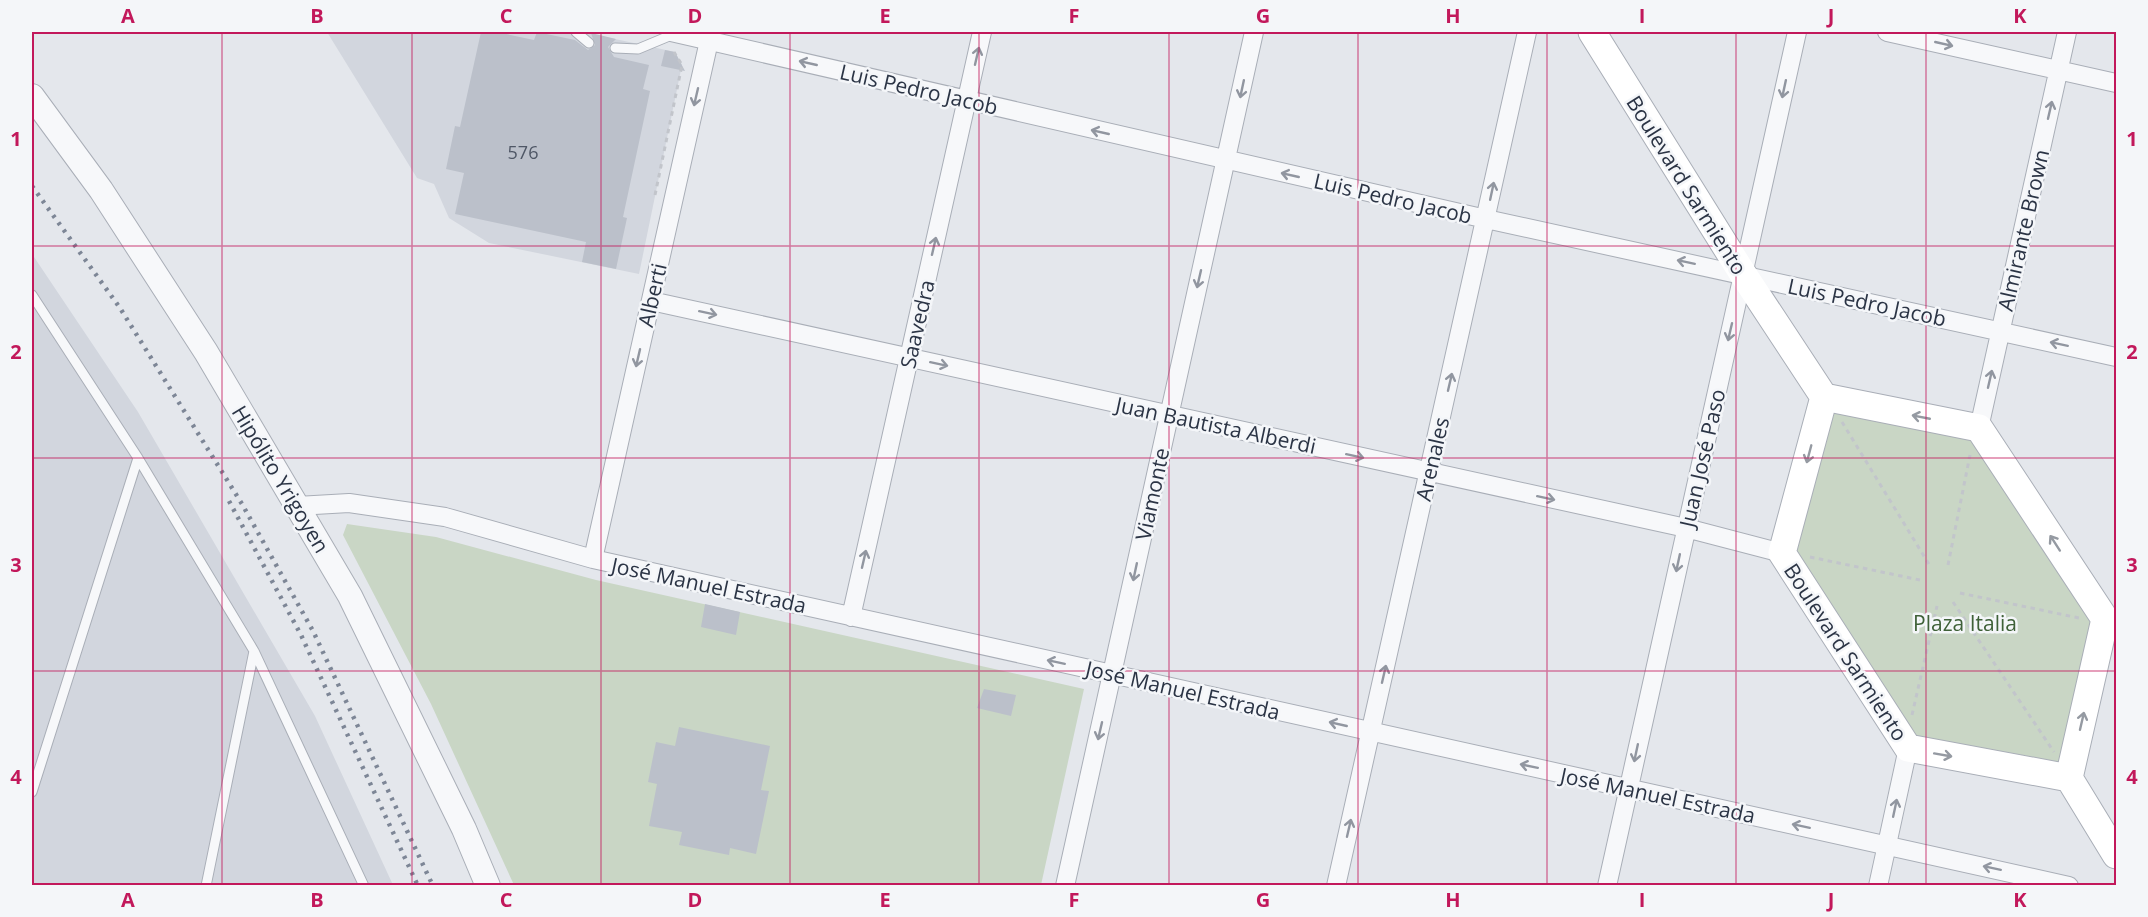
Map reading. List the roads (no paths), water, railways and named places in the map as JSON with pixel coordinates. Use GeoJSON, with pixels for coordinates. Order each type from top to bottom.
{"type":"FeatureCollection","features":[{"type":"Feature","properties":{"kind":"main road","name":"Boulevard Sarmiento"},"geometry":{"type":"LineString","coordinates":[[1592,32],[1743,274],[1824,398],[1792,554],[1909,735],[2065,770]]}},
{"type":"Feature","properties":{"kind":"main road"},"geometry":{"type":"LineString","coordinates":[[1824,398],[1975,439],[2101,620],[2065,770],[2116,855]]}},
{"type":"Feature","properties":{"kind":"street","name":"Luis Pedro Jacob"},"geometry":{"type":"LineString","coordinates":[[673,32],[710,36],[1226,161],[2116,357]]}},
{"type":"Feature","properties":{"kind":"street","name":"Saavedra"},"geometry":{"type":"LineString","coordinates":[[851,616],[982,32]]}},
{"type":"Feature","properties":{"kind":"street","name":"Viamonte"},"geometry":{"type":"LineString","coordinates":[[1065,885],[1254,32]]}},
{"type":"Feature","properties":{"kind":"street","name":"Arenales"},"geometry":{"type":"LineString","coordinates":[[1336,885],[1527,32]]}},
{"type":"Feature","properties":{"kind":"street","name":"Juan José Paso"},"geometry":{"type":"LineString","coordinates":[[1607,885],[1797,32]]}},
{"type":"Feature","properties":{"kind":"street"},"geometry":{"type":"LineString","coordinates":[[1887,32],[2116,83]]}},
{"type":"Feature","properties":{"kind":"street","name":"Almirante Brown"},"geometry":{"type":"LineString","coordinates":[[1975,439],[2067,32]]}},
{"type":"Feature","properties":{"kind":"street","name":"Alberti"},"geometry":{"type":"LineString","coordinates":[[593,559],[710,36]]}},
{"type":"Feature","properties":{"kind":"street","name":"Hipólito Yrigoyen"},"geometry":{"type":"LineString","coordinates":[[32,96],[101,190],[206,352],[350,596],[464,829],[488,885]]}},
{"type":"Feature","properties":{"kind":"street","name":"Juan Bautista Alberdi"},"geometry":{"type":"LineString","coordinates":[[651,301],[1686,528],[1792,554]]}},
{"type":"Feature","properties":{"kind":"street","name":"José Manuel Estrada"},"geometry":{"type":"LineString","coordinates":[[297,506],[349,503],[445,517],[593,559],[2069,885]]}},
{"type":"Feature","properties":{"kind":"street"},"geometry":{"type":"LineString","coordinates":[[1878,885],[1909,735]]}},
{"type":"Feature","properties":{"kind":"lane"},"geometry":{"type":"LineString","coordinates":[[576,32],[589,42]]}},
{"type":"Feature","properties":{"kind":"lane"},"geometry":{"type":"LineString","coordinates":[[615,48],[633,50],[673,32]]}},
{"type":"Feature","properties":{"kind":"lane"},"geometry":{"type":"LineString","coordinates":[[32,295],[138,458],[254,651],[364,885]]}},
{"type":"Feature","properties":{"kind":"lane"},"geometry":{"type":"LineString","coordinates":[[32,792],[138,458]]}},
{"type":"Feature","properties":{"kind":"lane"},"geometry":{"type":"LineString","coordinates":[[206,885],[254,651]]}},
{"type":"Feature","properties":{"kind":"railway"},"geometry":{"type":"LineString","coordinates":[[32,186],[120,308],[242,504],[313,631],[433,886]]}},
{"type":"Feature","properties":{"kind":"railway"},"geometry":{"type":"LineString","coordinates":[[229,501],[301,635],[418,886]]}},
{"type":"Feature","properties":{"kind":"park label","name":"Plaza Italia"},"geometry":{"type":"Point","coordinates":[1965,623]}}]}
